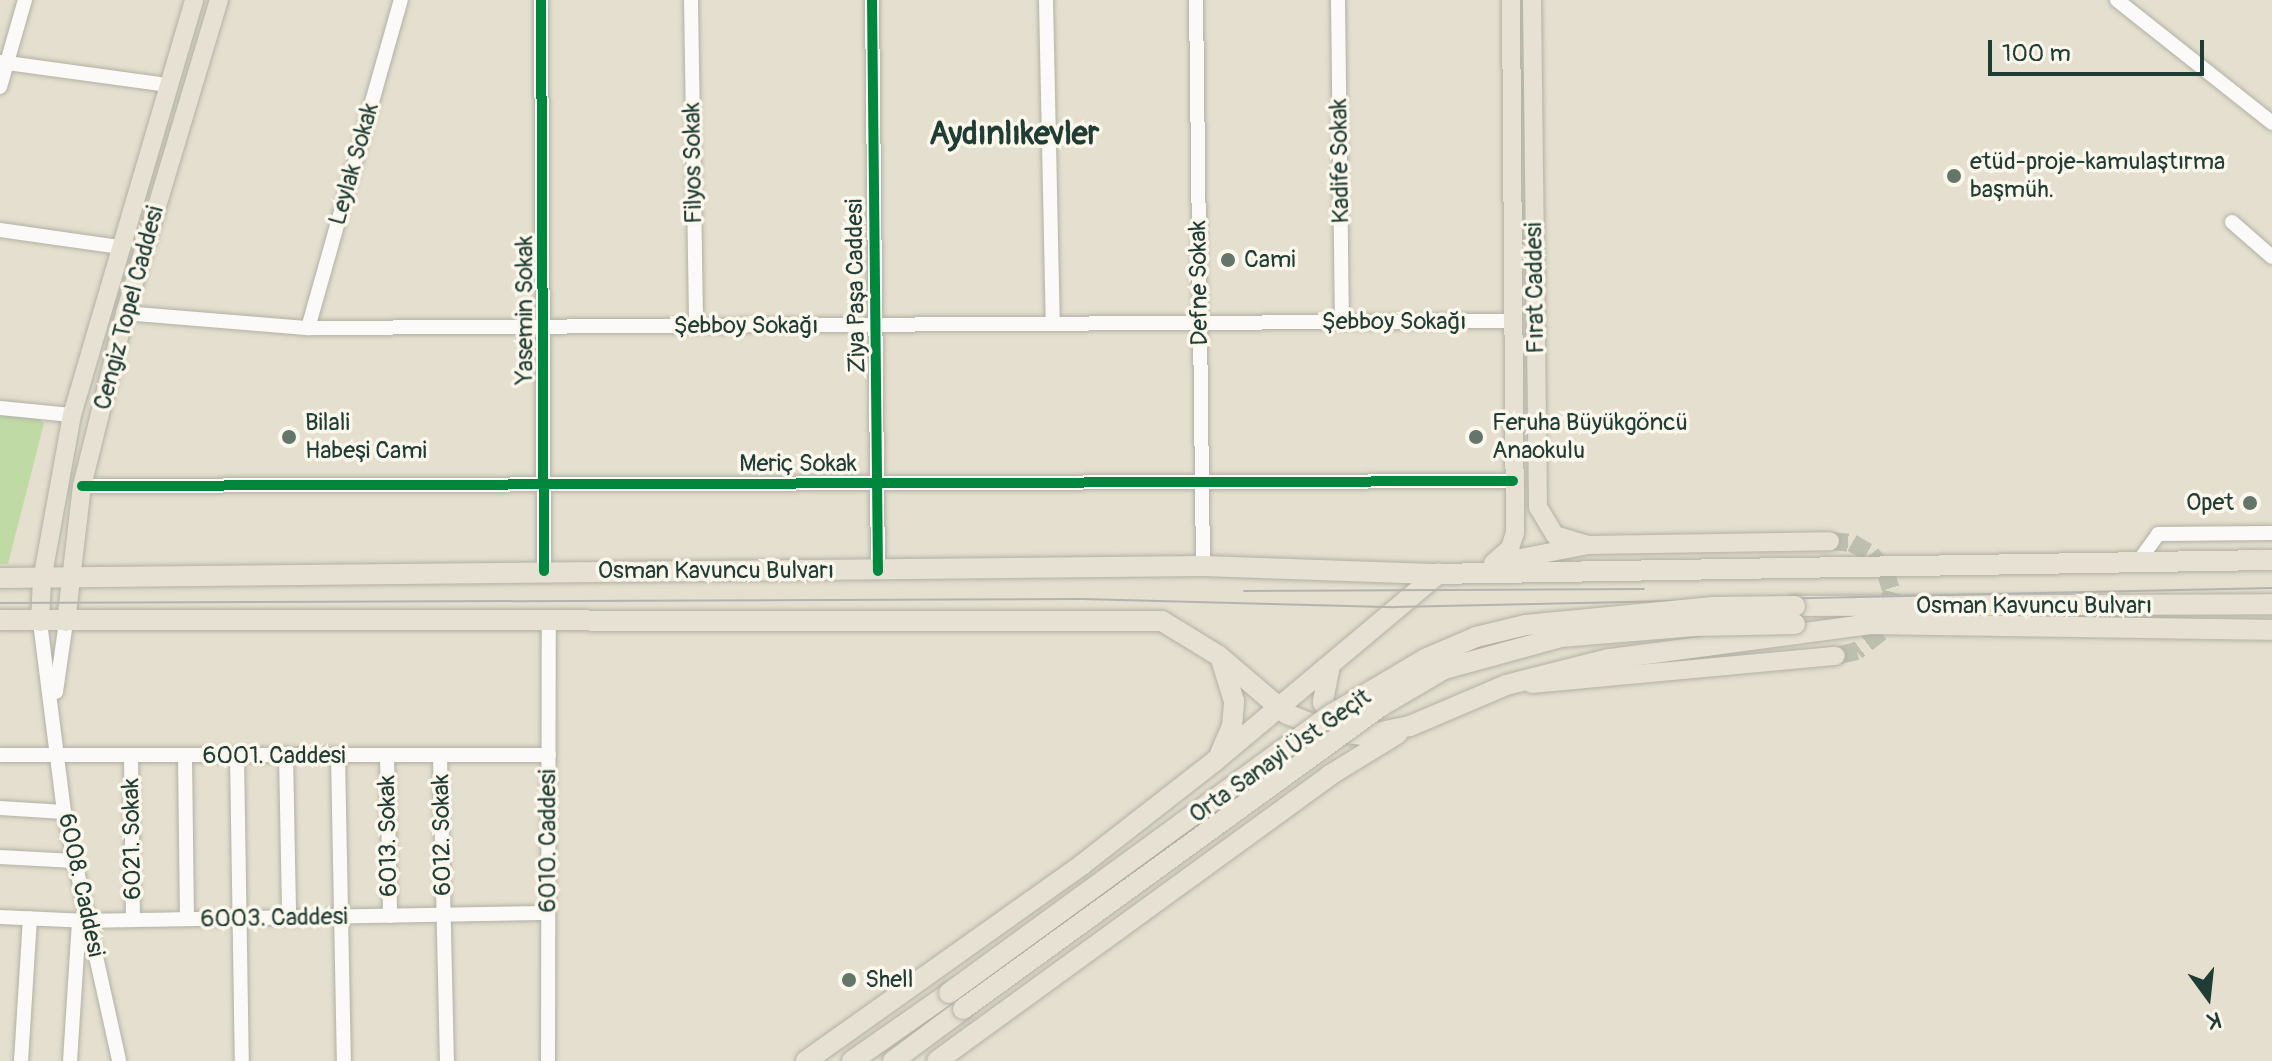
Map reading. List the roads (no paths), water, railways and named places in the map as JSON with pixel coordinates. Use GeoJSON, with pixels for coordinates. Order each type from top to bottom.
{"type":"FeatureCollection","features":[{"type":"Feature","properties":{"kind":"highway"},"geometry":{"type":"LineString","coordinates":[[1433,574],[2272,560]]}},
{"type":"Feature","properties":{"kind":"highway"},"geometry":{"type":"LineString","coordinates":[[806,1061],[1083,864],[1215,761],[1433,574],[1493,563]]}},
{"type":"Feature","properties":{"kind":"highway","name":"Osman Kavuncu Bulvarı"},"geometry":{"type":"LineString","coordinates":[[0,578],[67,581],[544,571],[878,571],[1203,566],[1433,574]]}},
{"type":"Feature","properties":{"kind":"highway","name":"Osman Kavuncu Bulvarı"},"geometry":{"type":"LineString","coordinates":[[1795,615],[2272,604]]}},
{"type":"Feature","properties":{"kind":"highway","name":"Orta Sanayi Üst Geçit"},"geometry":{"type":"LineString","coordinates":[[852,1061],[1332,714],[1425,659],[1476,637],[1526,625],[1713,607],[1795,615]]}},
{"type":"Feature","properties":{"kind":"highway"},"geometry":{"type":"LineString","coordinates":[[1795,615],[1870,624]]}},
{"type":"Feature","properties":{"kind":"highway","name":"Orta Sanayi Üst Geçit"},"geometry":{"type":"LineString","coordinates":[[893,1061],[1381,706],[1444,669],[1561,637],[1795,615]]}},
{"type":"Feature","properties":{"kind":"highway"},"geometry":{"type":"LineString","coordinates":[[0,620],[1162,621],[1219,656],[1277,708],[1312,726],[1347,734],[1383,733],[1410,726],[1506,685],[1609,659],[1870,624]]}},
{"type":"Feature","properties":{"kind":"highway","name":"Osman Kavuncu Bulvarı"},"geometry":{"type":"LineString","coordinates":[[1870,624],[2272,630]]}},
{"type":"Feature","properties":{"kind":"highway"},"geometry":{"type":"LineString","coordinates":[[1215,761],[1234,714],[1230,678],[1219,656]]}},
{"type":"Feature","properties":{"kind":"highway"},"geometry":{"type":"LineString","coordinates":[[1337,656],[1323,682],[1323,702],[1331,720],[1347,734]]}},
{"type":"Feature","properties":{"kind":"highway"},"geometry":{"type":"LineString","coordinates":[[1245,735],[1280,726],[1295,732],[1307,747],[1307,783],[1295,801]]}},
{"type":"Feature","properties":{"kind":"highway"},"geometry":{"type":"LineString","coordinates":[[937,1061],[1295,801],[1410,726]]}},
{"type":"Feature","properties":{"kind":"main road","name":"Cengiz Topel Caddesi"},"geometry":{"type":"LineString","coordinates":[[40,622],[42,580],[72,415],[194,0]]}},
{"type":"Feature","properties":{"kind":"main road","name":"Cengiz Topel Caddesi"},"geometry":{"type":"LineString","coordinates":[[66,622],[67,581],[82,486],[125,313],[219,0]]}},
{"type":"Feature","properties":{"kind":"main road","name":"Fırat Caddesi"},"geometry":{"type":"LineString","coordinates":[[1493,563],[1505,554],[1515,533],[1511,321],[1511,0]]}},
{"type":"Feature","properties":{"kind":"main road","name":"Fırat Caddesi"},"geometry":{"type":"LineString","coordinates":[[1532,0],[1538,507],[1555,535],[1588,545]]}},
{"type":"Feature","properties":{"kind":"main road"},"geometry":{"type":"LineString","coordinates":[[1493,563],[1588,545],[1830,541]]}},
{"type":"Feature","properties":{"kind":"main road"},"geometry":{"type":"LineString","coordinates":[[1506,685],[1836,656]]}},
{"type":"Feature","properties":{"kind":"street"},"geometry":{"type":"LineString","coordinates":[[0,87],[3,63],[25,0]]}},
{"type":"Feature","properties":{"kind":"street","name":"Leylak Sokak"},"geometry":{"type":"LineString","coordinates":[[308,328],[401,0]]}},
{"type":"Feature","properties":{"kind":"street","name":"Yasemin Sokak"},"geometry":{"type":"LineString","coordinates":[[541,0],[547,327],[544,571]]}},
{"type":"Feature","properties":{"kind":"street","name":"Filyos Sokak"},"geometry":{"type":"LineString","coordinates":[[691,0],[696,326]]}},
{"type":"Feature","properties":{"kind":"street","name":"Ziya Paşa Caddesi"},"geometry":{"type":"LineString","coordinates":[[872,0],[878,571]]}},
{"type":"Feature","properties":{"kind":"street"},"geometry":{"type":"LineString","coordinates":[[1046,0],[1053,324]]}},
{"type":"Feature","properties":{"kind":"street","name":"Defne Sokak"},"geometry":{"type":"LineString","coordinates":[[1196,0],[1203,566]]}},
{"type":"Feature","properties":{"kind":"street","name":"Kadife Sokak"},"geometry":{"type":"LineString","coordinates":[[1338,0],[1342,322]]}},
{"type":"Feature","properties":{"kind":"street"},"geometry":{"type":"LineString","coordinates":[[2117,0],[2272,123]]}},
{"type":"Feature","properties":{"kind":"street"},"geometry":{"type":"LineString","coordinates":[[3,63],[168,85]]}},
{"type":"Feature","properties":{"kind":"street"},"geometry":{"type":"LineString","coordinates":[[2232,222],[2272,257]]}},
{"type":"Feature","properties":{"kind":"street"},"geometry":{"type":"LineString","coordinates":[[0,230],[119,247]]}},
{"type":"Feature","properties":{"kind":"street","name":"Şebboy Sokağı"},"geometry":{"type":"LineString","coordinates":[[125,313],[308,328],[1511,321]]}},
{"type":"Feature","properties":{"kind":"street"},"geometry":{"type":"LineString","coordinates":[[0,408],[72,415]]}},
{"type":"Feature","properties":{"kind":"street","name":"Meriç Sokak"},"geometry":{"type":"LineString","coordinates":[[82,486],[1513,481]]}},
{"type":"Feature","properties":{"kind":"street"},"geometry":{"type":"LineString","coordinates":[[2138,562],[2158,534],[2272,533]]}},
{"type":"Feature","properties":{"kind":"street"},"geometry":{"type":"LineString","coordinates":[[40,622],[53,708]]}},
{"type":"Feature","properties":{"kind":"street"},"geometry":{"type":"LineString","coordinates":[[53,708],[66,622]]}},
{"type":"Feature","properties":{"kind":"street","name":"6010. Caddesi"},"geometry":{"type":"LineString","coordinates":[[548,1061],[549,622]]}},
{"type":"Feature","properties":{"kind":"street","name":"6008. Caddesi"},"geometry":{"type":"LineString","coordinates":[[53,708],[64,812],[84,921],[119,1061]]}},
{"type":"Feature","properties":{"kind":"street"},"geometry":{"type":"LineString","coordinates":[[286,754],[289,917]]}},
{"type":"Feature","properties":{"kind":"street","name":"6001. Caddesi"},"geometry":{"type":"LineString","coordinates":[[0,755],[57,759],[286,754],[549,755]]}},
{"type":"Feature","properties":{"kind":"street"},"geometry":{"type":"LineString","coordinates":[[237,755],[242,1061]]}},
{"type":"Feature","properties":{"kind":"street"},"geometry":{"type":"LineString","coordinates":[[185,756],[187,919]]}},
{"type":"Feature","properties":{"kind":"street"},"geometry":{"type":"LineString","coordinates":[[338,756],[344,1061]]}},
{"type":"Feature","properties":{"kind":"street","name":"6013. Sokak"},"geometry":{"type":"LineString","coordinates":[[387,756],[390,916]]}},
{"type":"Feature","properties":{"kind":"street","name":"6012. Sokak"},"geometry":{"type":"LineString","coordinates":[[440,756],[447,1061]]}},
{"type":"Feature","properties":{"kind":"street","name":"6021. Sokak"},"geometry":{"type":"LineString","coordinates":[[131,757],[133,920]]}},
{"type":"Feature","properties":{"kind":"street"},"geometry":{"type":"LineString","coordinates":[[0,808],[64,812]]}},
{"type":"Feature","properties":{"kind":"street"},"geometry":{"type":"LineString","coordinates":[[0,857],[75,861]]}},
{"type":"Feature","properties":{"kind":"street","name":"6003. Caddesi"},"geometry":{"type":"LineString","coordinates":[[0,917],[84,921],[548,913]]}},
{"type":"Feature","properties":{"kind":"street"},"geometry":{"type":"LineString","coordinates":[[21,1061],[30,918]]}},
{"type":"Feature","properties":{"kind":"street"},"geometry":{"type":"LineString","coordinates":[[70,1061],[84,921]]}},
{"type":"Feature","properties":{"kind":"tunnel"},"geometry":{"type":"LineString","coordinates":[[1830,541],[1852,543],[1871,554],[1885,571],[1892,592],[1881,632],[1857,651],[1836,656]]}},
{"type":"Feature","properties":{"kind":"tram line"},"geometry":{"type":"LineString","coordinates":[[0,603],[1082,599],[1395,607],[2272,588]]}},
{"type":"Feature","properties":{"kind":"tram line"},"geometry":{"type":"LineString","coordinates":[[1244,591],[1644,589]]}},
{"type":"Feature","properties":{"kind":"place","name":"etüd-proje-kamulaştırma başmüh."},"geometry":{"type":"Point","coordinates":[1954,176]}},
{"type":"Feature","properties":{"kind":"place","name":"Cami"},"geometry":{"type":"Point","coordinates":[1228,260]}},
{"type":"Feature","properties":{"kind":"place","name":"Bilali Habeşi Cami"},"geometry":{"type":"Point","coordinates":[289,437]}},
{"type":"Feature","properties":{"kind":"place","name":"Feruha Büyükgöncü Anaokulu"},"geometry":{"type":"Point","coordinates":[1476,437]}},
{"type":"Feature","properties":{"kind":"place","name":"Opet"},"geometry":{"type":"Point","coordinates":[2250,503]}},
{"type":"Feature","properties":{"kind":"place","name":"Shell"},"geometry":{"type":"Point","coordinates":[849,980]}},
{"type":"Feature","properties":{"kind":"district","name":"Aydınlıkevler"},"geometry":{"type":"Point","coordinates":[1014,134]}}]}
